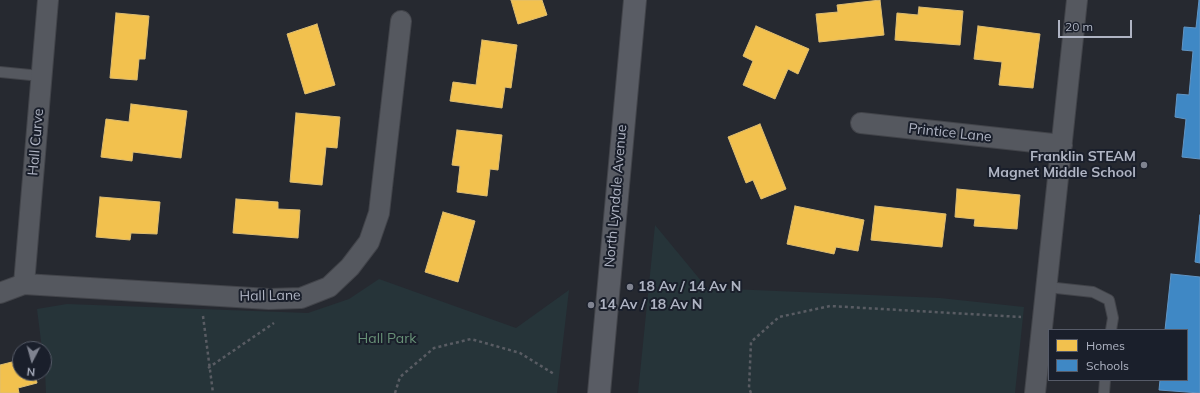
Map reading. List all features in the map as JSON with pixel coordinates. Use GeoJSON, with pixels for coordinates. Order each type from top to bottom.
{"type":"FeatureCollection","features":[{"type":"Feature","properties":{"kind":"street","name":"Hall Curve"},"geometry":{"type":"LineString","coordinates":[[24,284],[48,0]]}},
{"type":"Feature","properties":{"kind":"street","name":"North Lyndale Avenue"},"geometry":{"type":"LineString","coordinates":[[599,393],[635,0]]}},
{"type":"Feature","properties":{"kind":"street"},"geometry":{"type":"LineString","coordinates":[[1035,393],[1078,0]]}},
{"type":"Feature","properties":{"kind":"street","name":"Hall Lane"},"geometry":{"type":"LineString","coordinates":[[0,293],[24,284],[269,299],[301,298],[329,287],[350,267],[369,242],[379,213],[401,21]]}},
{"type":"Feature","properties":{"kind":"street","name":"Printice Lane"},"geometry":{"type":"LineString","coordinates":[[861,123],[1062,145]]}},
{"type":"Feature","properties":{"kind":"lane"},"geometry":{"type":"LineString","coordinates":[[0,72],[41,76]]}},
{"type":"Feature","properties":{"kind":"lane"},"geometry":{"type":"LineString","coordinates":[[1047,287],[1092,292],[1109,300],[1113,318],[1111,329]]}},
{"type":"Feature","properties":{"kind":"lane"},"geometry":{"type":"LineString","coordinates":[[1104,393],[1105,381]]}},
{"type":"Feature","properties":{"kind":"path"},"geometry":{"type":"LineString","coordinates":[[200,295],[208,368],[213,393]]}},
{"type":"Feature","properties":{"kind":"path"},"geometry":{"type":"LineString","coordinates":[[751,393],[749,388],[751,342],[779,318],[830,306],[1023,317]]}},
{"type":"Feature","properties":{"kind":"path"},"geometry":{"type":"LineString","coordinates":[[208,368],[276,321]]}},
{"type":"Feature","properties":{"kind":"path"},"geometry":{"type":"LineString","coordinates":[[395,393],[400,377],[434,348],[471,339],[520,353],[554,374]]}},
{"type":"Feature","properties":{"kind":"green space"},"geometry":{"type":"Polygon","coordinates":[[[655,225],[707,288],[940,298],[1024,307],[1015,393],[638,393],[655,225]]]}},
{"type":"Feature","properties":{"kind":"green space","name":"Hall Park"},"geometry":{"type":"Polygon","coordinates":[[[379,279],[516,328],[569,290],[557,393],[46,393],[45,381],[52,381],[52,341],[41,341],[37,309],[67,304],[308,313],[349,299],[379,279]]]}},
{"type":"Feature","properties":{"kind":"building: Homes"},"geometry":{"type":"Polygon","coordinates":[[[511,0],[542,0],[547,15],[518,24],[511,0]]]}},
{"type":"Feature","properties":{"kind":"building: Homes"},"geometry":{"type":"Polygon","coordinates":[[[880,0],[884,35],[819,42],[816,14],[838,12],[837,5],[880,0]]]}},
{"type":"Feature","properties":{"kind":"building: Homes"},"geometry":{"type":"Polygon","coordinates":[[[919,7],[963,11],[960,45],[895,40],[897,13],[918,15],[919,7]]]}},
{"type":"Feature","properties":{"kind":"building: Homes"},"geometry":{"type":"Polygon","coordinates":[[[116,13],[149,16],[145,59],[139,59],[137,80],[110,78],[116,13]]]}},
{"type":"Feature","properties":{"kind":"building: Homes"},"geometry":{"type":"Polygon","coordinates":[[[317,24],[335,85],[305,94],[287,34],[317,24]]]}},
{"type":"Feature","properties":{"kind":"building: Homes"},"geometry":{"type":"Polygon","coordinates":[[[756,26],[809,49],[798,74],[788,69],[775,99],[743,85],[753,61],[743,56],[756,26]]]}},
{"type":"Feature","properties":{"kind":"building: Homes"},"geometry":{"type":"Polygon","coordinates":[[[978,26],[1040,34],[1033,88],[999,85],[1002,62],[974,59],[978,26]]]}},
{"type":"Feature","properties":{"kind":"building: Homes"},"geometry":{"type":"Polygon","coordinates":[[[482,40],[517,45],[511,88],[505,87],[502,108],[450,101],[453,82],[476,85],[482,40]]]}},
{"type":"Feature","properties":{"kind":"building: Homes"},"geometry":{"type":"Polygon","coordinates":[[[131,104],[187,111],[181,158],[133,152],[132,161],[101,157],[106,119],[129,122],[131,104]]]}},
{"type":"Feature","properties":{"kind":"building: Homes"},"geometry":{"type":"Polygon","coordinates":[[[296,113],[340,117],[337,148],[326,147],[322,185],[290,182],[296,113]]]}},
{"type":"Feature","properties":{"kind":"building: Homes"},"geometry":{"type":"Polygon","coordinates":[[[760,124],[786,189],[761,199],[753,180],[746,183],[728,137],[760,124]]]}},
{"type":"Feature","properties":{"kind":"building: Homes"},"geometry":{"type":"Polygon","coordinates":[[[457,130],[502,135],[498,170],[490,169],[487,196],[457,192],[460,166],[452,165],[457,130]]]}},
{"type":"Feature","properties":{"kind":"building: Homes"},"geometry":{"type":"Polygon","coordinates":[[[957,189],[1020,195],[1017,229],[974,226],[975,219],[955,217],[957,189]]]}},
{"type":"Feature","properties":{"kind":"building: Homes"},"geometry":{"type":"Polygon","coordinates":[[[100,197],[160,202],[157,234],[131,233],[130,240],[96,237],[100,197]]]}},
{"type":"Feature","properties":{"kind":"building: Homes"},"geometry":{"type":"Polygon","coordinates":[[[236,199],[278,202],[278,209],[300,210],[298,238],[233,233],[236,199]]]}},
{"type":"Feature","properties":{"kind":"building: Homes"},"geometry":{"type":"Polygon","coordinates":[[[795,206],[864,220],[858,251],[836,247],[834,254],[787,244],[795,206]]]}},
{"type":"Feature","properties":{"kind":"building: Homes"},"geometry":{"type":"Polygon","coordinates":[[[875,206],[946,214],[942,247],[871,240],[875,206]]]}},
{"type":"Feature","properties":{"kind":"building: Homes"},"geometry":{"type":"Polygon","coordinates":[[[443,212],[475,221],[458,282],[425,272],[443,212]]]}},
{"type":"Feature","properties":{"kind":"building: Homes"},"geometry":{"type":"Polygon","coordinates":[[[12,362],[12,381],[37,381],[37,383],[18,388],[19,393],[0,393],[0,365],[12,362]]]}},
{"type":"Feature","properties":{"kind":"building: Schools"},"geometry":{"type":"Polygon","coordinates":[[[1199,0],[1200,159],[1182,157],[1186,119],[1175,117],[1177,94],[1189,95],[1193,51],[1182,50],[1184,27],[1196,28],[1199,0]]]}},
{"type":"Feature","properties":{"kind":"building: Schools"},"geometry":{"type":"Polygon","coordinates":[[[1200,215],[1200,263],[1195,262],[1200,215]]]}},
{"type":"Feature","properties":{"kind":"building: Schools"},"geometry":{"type":"Polygon","coordinates":[[[1171,274],[1200,277],[1200,393],[1159,390],[1160,381],[1188,381],[1188,329],[1165,329],[1171,274]]]}},
{"type":"Feature","properties":{"kind":"place","name":"Franklin STEAM Magnet Middle School"},"geometry":{"type":"Point","coordinates":[1144,165]}},
{"type":"Feature","properties":{"kind":"place","name":"18 Av / 14 Av N"},"geometry":{"type":"Point","coordinates":[630,287]}},
{"type":"Feature","properties":{"kind":"place","name":"14 Av / 18 Av N"},"geometry":{"type":"Point","coordinates":[591,305]}}]}
